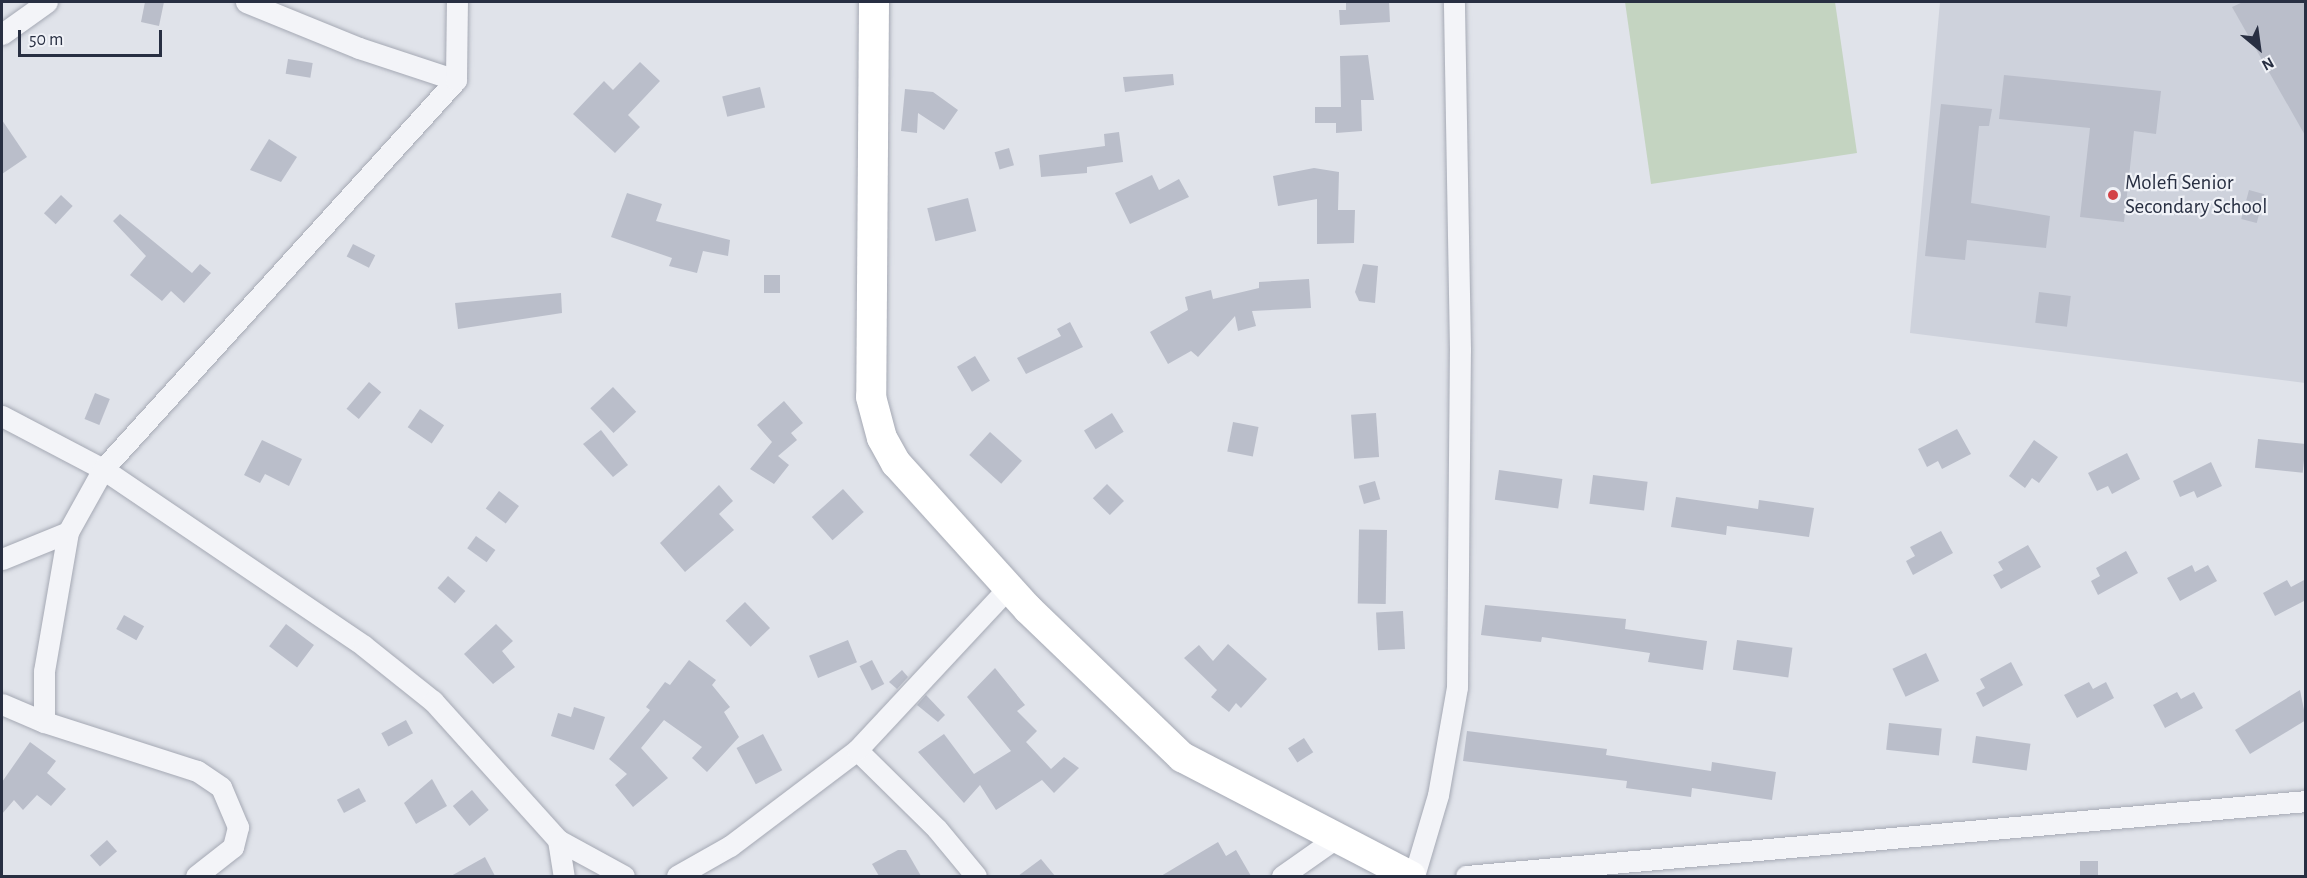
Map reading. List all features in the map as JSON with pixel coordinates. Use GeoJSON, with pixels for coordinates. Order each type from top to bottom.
{"type":"FeatureCollection","features":[{"type":"Feature","properties":{"kind":"street"},"geometry":{"type":"LineString","coordinates":[[2,34],[47,2]]}},
{"type":"Feature","properties":{"kind":"street"},"geometry":{"type":"LineString","coordinates":[[246,2],[359,48],[456,80]]}},
{"type":"Feature","properties":{"kind":"street"},"geometry":{"type":"LineString","coordinates":[[44,722],[44,671],[68,532],[103,469],[456,80],[457,2]]}},
{"type":"Feature","properties":{"kind":"street"},"geometry":{"type":"LineString","coordinates":[[874,2],[870,334],[875,417],[912,485],[1008,588],[1182,757],[1413,876],[1438,795],[1457,687],[1460,350],[1454,2]]}},
{"type":"Feature","properties":{"kind":"street"},"geometry":{"type":"LineString","coordinates":[[2,416],[103,469],[364,646],[434,700],[558,840],[624,876]]}},
{"type":"Feature","properties":{"kind":"street"},"geometry":{"type":"LineString","coordinates":[[2,559],[68,532]]}},
{"type":"Feature","properties":{"kind":"street"},"geometry":{"type":"LineString","coordinates":[[677,876],[730,846],[857,750],[1008,588]]}},
{"type":"Feature","properties":{"kind":"street"},"geometry":{"type":"LineString","coordinates":[[2,704],[44,722],[197,771],[221,787],[238,827],[233,847],[196,876]]}},
{"type":"Feature","properties":{"kind":"street"},"geometry":{"type":"LineString","coordinates":[[857,750],[937,829],[976,876]]}},
{"type":"Feature","properties":{"kind":"street"},"geometry":{"type":"LineString","coordinates":[[1466,876],[1699,860],[2306,801]]}},
{"type":"Feature","properties":{"kind":"street"},"geometry":{"type":"LineString","coordinates":[[1282,876],[1339,836]]}},
{"type":"Feature","properties":{"kind":"street"},"geometry":{"type":"LineString","coordinates":[[558,840],[564,876]]}},
{"type":"Feature","properties":{"kind":"shaded area","name":"Molefi Senior Secondary School"},"geometry":{"type":"Polygon","coordinates":[[[1940,2],[2305,2],[2305,383],[1910,333],[1940,2]]]}},
{"type":"Feature","properties":{"kind":"green space"},"geometry":{"type":"Polygon","coordinates":[[[1625,2],[1835,2],[1857,153],[1651,184],[1625,2]]]}},
{"type":"Feature","properties":{"kind":"building"},"geometry":{"type":"Polygon","coordinates":[[[145,2],[164,2],[159,26],[141,22],[145,2]]]}},
{"type":"Feature","properties":{"kind":"building"},"geometry":{"type":"Polygon","coordinates":[[[1346,2],[1389,2],[1390,22],[1340,25],[1339,10],[1346,10],[1346,2]]]}},
{"type":"Feature","properties":{"kind":"building"},"geometry":{"type":"Polygon","coordinates":[[[2243,2],[2306,2],[2306,137],[2232,7],[2243,2]]]}},
{"type":"Feature","properties":{"kind":"building"},"geometry":{"type":"Polygon","coordinates":[[[1368,55],[1374,100],[1361,100],[1362,131],[1336,133],[1336,123],[1315,123],[1315,107],[1341,107],[1340,56],[1368,55]]]}},
{"type":"Feature","properties":{"kind":"building"},"geometry":{"type":"Polygon","coordinates":[[[288,59],[313,63],[310,78],[286,74],[288,59]]]}},
{"type":"Feature","properties":{"kind":"building"},"geometry":{"type":"Polygon","coordinates":[[[640,62],[660,81],[628,115],[640,127],[615,153],[573,114],[604,81],[613,90],[640,62]]]}},
{"type":"Feature","properties":{"kind":"building"},"geometry":{"type":"Polygon","coordinates":[[[1173,74],[1174,85],[1125,92],[1123,77],[1173,74]]]}},
{"type":"Feature","properties":{"kind":"building"},"geometry":{"type":"Polygon","coordinates":[[[2004,75],[2161,91],[2156,134],[2134,131],[2124,222],[2080,217],[2090,128],[1999,119],[2004,75]]]}},
{"type":"Feature","properties":{"kind":"building"},"geometry":{"type":"Polygon","coordinates":[[[760,87],[765,107],[727,117],[722,96],[760,87]]]}},
{"type":"Feature","properties":{"kind":"building"},"geometry":{"type":"Polygon","coordinates":[[[905,89],[933,92],[958,110],[944,130],[918,113],[917,133],[901,131],[905,89]]]}},
{"type":"Feature","properties":{"kind":"building"},"geometry":{"type":"Polygon","coordinates":[[[1941,104],[1992,109],[1989,126],[1979,126],[1971,203],[2050,216],[2046,248],[1967,240],[1965,260],[1925,256],[1941,104]]]}},
{"type":"Feature","properties":{"kind":"building"},"geometry":{"type":"Polygon","coordinates":[[[2,120],[27,157],[2,174],[2,120]]]}},
{"type":"Feature","properties":{"kind":"building"},"geometry":{"type":"Polygon","coordinates":[[[1119,132],[1123,162],[1087,167],[1087,173],[1041,177],[1039,155],[1105,146],[1104,134],[1119,132]]]}},
{"type":"Feature","properties":{"kind":"building"},"geometry":{"type":"Polygon","coordinates":[[[269,139],[297,157],[281,182],[250,170],[269,139]]]}},
{"type":"Feature","properties":{"kind":"building"},"geometry":{"type":"Polygon","coordinates":[[[1009,148],[1014,165],[1000,169],[995,152],[1009,148]]]}},
{"type":"Feature","properties":{"kind":"building"},"geometry":{"type":"Polygon","coordinates":[[[1314,168],[1339,172],[1338,210],[1355,210],[1354,243],[1317,244],[1317,199],[1278,206],[1273,176],[1314,168]]]}},
{"type":"Feature","properties":{"kind":"building"},"geometry":{"type":"Polygon","coordinates":[[[1152,175],[1159,190],[1179,179],[1189,197],[1130,224],[1115,193],[1152,175]]]}},
{"type":"Feature","properties":{"kind":"building"},"geometry":{"type":"Polygon","coordinates":[[[2249,190],[2264,194],[2257,223],[2241,219],[2249,190]]]}},
{"type":"Feature","properties":{"kind":"building"},"geometry":{"type":"Polygon","coordinates":[[[627,193],[662,204],[656,221],[730,240],[728,256],[703,251],[697,273],[669,266],[672,258],[611,237],[627,193]]]}},
{"type":"Feature","properties":{"kind":"building"},"geometry":{"type":"Polygon","coordinates":[[[61,195],[73,206],[56,224],[44,213],[61,195]]]}},
{"type":"Feature","properties":{"kind":"building"},"geometry":{"type":"Polygon","coordinates":[[[968,198],[976,231],[935,241],[927,208],[968,198]]]}},
{"type":"Feature","properties":{"kind":"building"},"geometry":{"type":"Polygon","coordinates":[[[120,214],[192,273],[200,264],[211,273],[184,303],[171,291],[162,301],[130,275],[146,256],[113,221],[120,214]]]}},
{"type":"Feature","properties":{"kind":"building"},"geometry":{"type":"Polygon","coordinates":[[[353,244],[375,255],[369,268],[347,256],[353,244]]]}},
{"type":"Feature","properties":{"kind":"building"},"geometry":{"type":"Polygon","coordinates":[[[1363,264],[1378,266],[1375,303],[1359,301],[1355,292],[1363,264]]]}},
{"type":"Feature","properties":{"kind":"building"},"geometry":{"type":"Polygon","coordinates":[[[764,275],[780,275],[780,293],[764,293],[764,275]]]}},
{"type":"Feature","properties":{"kind":"building"},"geometry":{"type":"Polygon","coordinates":[[[1309,279],[1311,308],[1252,311],[1256,326],[1238,331],[1235,316],[1198,357],[1191,351],[1168,364],[1150,332],[1188,310],[1185,297],[1211,290],[1213,299],[1259,288],[1259,282],[1309,279]]]}},
{"type":"Feature","properties":{"kind":"building"},"geometry":{"type":"Polygon","coordinates":[[[2039,292],[2071,296],[2067,327],[2035,323],[2039,292]]]}},
{"type":"Feature","properties":{"kind":"building"},"geometry":{"type":"Polygon","coordinates":[[[561,293],[562,313],[458,329],[455,303],[561,293]]]}},
{"type":"Feature","properties":{"kind":"building"},"geometry":{"type":"Polygon","coordinates":[[[1070,322],[1083,347],[1026,374],[1017,358],[1061,336],[1057,329],[1070,322]]]}},
{"type":"Feature","properties":{"kind":"building"},"geometry":{"type":"Polygon","coordinates":[[[975,356],[990,381],[972,392],[957,367],[975,356]]]}},
{"type":"Feature","properties":{"kind":"building"},"geometry":{"type":"Polygon","coordinates":[[[369,382],[381,392],[359,419],[347,409],[369,382]]]}},
{"type":"Feature","properties":{"kind":"building"},"geometry":{"type":"Polygon","coordinates":[[[613,387],[636,412],[614,433],[590,408],[613,387]]]}},
{"type":"Feature","properties":{"kind":"building"},"geometry":{"type":"Polygon","coordinates":[[[95,393],[110,399],[99,425],[85,419],[95,393]]]}},
{"type":"Feature","properties":{"kind":"building"},"geometry":{"type":"Polygon","coordinates":[[[784,401],[803,423],[791,433],[797,440],[778,456],[789,465],[774,484],[750,469],[772,442],[757,425],[784,401]]]}},
{"type":"Feature","properties":{"kind":"building"},"geometry":{"type":"Polygon","coordinates":[[[420,409],[444,425],[432,443],[408,427],[420,409]]]}},
{"type":"Feature","properties":{"kind":"building"},"geometry":{"type":"Polygon","coordinates":[[[1112,413],[1124,432],[1096,449],[1084,430],[1112,413]]]}},
{"type":"Feature","properties":{"kind":"building"},"geometry":{"type":"Polygon","coordinates":[[[1376,413],[1379,457],[1354,459],[1351,415],[1376,413]]]}},
{"type":"Feature","properties":{"kind":"building"},"geometry":{"type":"Polygon","coordinates":[[[1233,422],[1259,427],[1253,456],[1227,451],[1233,422]]]}},
{"type":"Feature","properties":{"kind":"building"},"geometry":{"type":"Polygon","coordinates":[[[1957,429],[1971,454],[1942,469],[1938,461],[1927,467],[1918,449],[1957,429]]]}},
{"type":"Feature","properties":{"kind":"building"},"geometry":{"type":"Polygon","coordinates":[[[601,430],[628,465],[613,477],[583,444],[601,430]]]}},
{"type":"Feature","properties":{"kind":"building"},"geometry":{"type":"Polygon","coordinates":[[[990,432],[1022,461],[1001,484],[969,455],[990,432]]]}},
{"type":"Feature","properties":{"kind":"building"},"geometry":{"type":"Polygon","coordinates":[[[2258,439],[2306,444],[2303,473],[2255,468],[2258,439]]]}},
{"type":"Feature","properties":{"kind":"building"},"geometry":{"type":"Polygon","coordinates":[[[262,440],[302,459],[289,486],[265,474],[260,483],[244,475],[262,440]]]}},
{"type":"Feature","properties":{"kind":"building"},"geometry":{"type":"Polygon","coordinates":[[[2034,440],[2058,457],[2039,483],[2032,478],[2025,488],[2009,476],[2034,440]]]}},
{"type":"Feature","properties":{"kind":"building"},"geometry":{"type":"Polygon","coordinates":[[[2127,453],[2140,479],[2112,494],[2108,486],[2097,491],[2088,473],[2127,453]]]}},
{"type":"Feature","properties":{"kind":"building"},"geometry":{"type":"Polygon","coordinates":[[[2211,462],[2222,486],[2197,498],[2194,491],[2180,497],[2173,481],[2211,462]]]}},
{"type":"Feature","properties":{"kind":"building"},"geometry":{"type":"Polygon","coordinates":[[[1499,470],[1562,479],[1558,509],[1495,500],[1499,470]]]}},
{"type":"Feature","properties":{"kind":"building"},"geometry":{"type":"Polygon","coordinates":[[[1593,475],[1648,482],[1644,510],[1589,504],[1593,475]]]}},
{"type":"Feature","properties":{"kind":"building"},"geometry":{"type":"Polygon","coordinates":[[[1375,481],[1380,499],[1364,504],[1359,486],[1375,481]]]}},
{"type":"Feature","properties":{"kind":"building"},"geometry":{"type":"Polygon","coordinates":[[[1107,484],[1124,501],[1110,515],[1093,498],[1107,484]]]}},
{"type":"Feature","properties":{"kind":"building"},"geometry":{"type":"Polygon","coordinates":[[[719,485],[733,501],[719,514],[734,530],[685,572],[660,543],[719,485]]]}},
{"type":"Feature","properties":{"kind":"building"},"geometry":{"type":"Polygon","coordinates":[[[843,489],[864,512],[833,540],[812,517],[843,489]]]}},
{"type":"Feature","properties":{"kind":"building"},"geometry":{"type":"Polygon","coordinates":[[[499,491],[519,506],[506,524],[486,509],[499,491]]]}},
{"type":"Feature","properties":{"kind":"building"},"geometry":{"type":"Polygon","coordinates":[[[1676,497],[1758,509],[1759,500],[1814,508],[1809,537],[1727,526],[1726,535],[1671,527],[1676,497]]]}},
{"type":"Feature","properties":{"kind":"building"},"geometry":{"type":"Polygon","coordinates":[[[1359,530],[1387,530],[1386,604],[1358,604],[1359,530]]]}},
{"type":"Feature","properties":{"kind":"building"},"geometry":{"type":"Polygon","coordinates":[[[1941,531],[1953,553],[1913,575],[1906,561],[1915,556],[1910,547],[1941,531]]]}},
{"type":"Feature","properties":{"kind":"building"},"geometry":{"type":"Polygon","coordinates":[[[476,536],[495,550],[487,562],[467,548],[476,536]]]}},
{"type":"Feature","properties":{"kind":"building"},"geometry":{"type":"Polygon","coordinates":[[[2028,545],[2041,567],[2001,589],[1993,575],[2003,570],[1998,562],[2028,545]]]}},
{"type":"Feature","properties":{"kind":"building"},"geometry":{"type":"Polygon","coordinates":[[[2126,551],[2138,573],[2098,595],[2091,581],[2100,576],[2096,568],[2126,551]]]}},
{"type":"Feature","properties":{"kind":"building"},"geometry":{"type":"Polygon","coordinates":[[[2192,565],[2195,572],[2208,565],[2217,581],[2180,601],[2167,578],[2192,565]]]}},
{"type":"Feature","properties":{"kind":"building"},"geometry":{"type":"Polygon","coordinates":[[[448,576],[465,591],[455,603],[438,588],[448,576]]]}},
{"type":"Feature","properties":{"kind":"building"},"geometry":{"type":"Polygon","coordinates":[[[2306,579],[2306,600],[2275,616],[2263,593],[2287,580],[2291,587],[2306,579]]]}},
{"type":"Feature","properties":{"kind":"building"},"geometry":{"type":"Polygon","coordinates":[[[745,602],[770,628],[751,647],[726,621],[745,602]]]}},
{"type":"Feature","properties":{"kind":"building"},"geometry":{"type":"Polygon","coordinates":[[[1485,605],[1626,619],[1625,629],[1707,641],[1703,670],[1648,662],[1650,653],[1542,637],[1541,642],[1481,635],[1485,605]]]}},
{"type":"Feature","properties":{"kind":"building"},"geometry":{"type":"Polygon","coordinates":[[[1403,611],[1405,649],[1378,650],[1376,612],[1403,611]]]}},
{"type":"Feature","properties":{"kind":"building"},"geometry":{"type":"Polygon","coordinates":[[[124,615],[144,626],[136,640],[116,629],[124,615]]]}},
{"type":"Feature","properties":{"kind":"building"},"geometry":{"type":"Polygon","coordinates":[[[286,624],[314,645],[297,667],[269,646],[286,624]]]}},
{"type":"Feature","properties":{"kind":"building"},"geometry":{"type":"Polygon","coordinates":[[[496,624],[513,641],[502,651],[515,667],[493,684],[464,654],[496,624]]]}},
{"type":"Feature","properties":{"kind":"building"},"geometry":{"type":"Polygon","coordinates":[[[848,640],[857,662],[818,678],[809,656],[848,640]]]}},
{"type":"Feature","properties":{"kind":"building"},"geometry":{"type":"Polygon","coordinates":[[[1737,640],[1792,648],[1788,678],[1733,670],[1737,640]]]}},
{"type":"Feature","properties":{"kind":"building"},"geometry":{"type":"Polygon","coordinates":[[[1228,644],[1267,679],[1241,708],[1236,703],[1229,712],[1211,697],[1217,690],[1184,658],[1199,645],[1213,661],[1228,644]]]}},
{"type":"Feature","properties":{"kind":"building"},"geometry":{"type":"Polygon","coordinates":[[[1926,653],[1939,681],[1906,697],[1892,669],[1926,653]]]}},
{"type":"Feature","properties":{"kind":"building"},"geometry":{"type":"Polygon","coordinates":[[[689,660],[716,680],[712,685],[730,707],[724,712],[739,737],[707,772],[692,758],[702,747],[664,720],[641,748],[668,778],[633,807],[615,785],[627,774],[609,759],[650,710],[646,707],[665,682],[670,685],[689,660]]]}},
{"type":"Feature","properties":{"kind":"building"},"geometry":{"type":"Polygon","coordinates":[[[872,660],[884,684],[872,690],[860,666],[872,660]]]}},
{"type":"Feature","properties":{"kind":"building"},"geometry":{"type":"Polygon","coordinates":[[[2011,662],[2023,685],[1983,707],[1976,693],[1985,688],[1980,679],[2011,662]]]}},
{"type":"Feature","properties":{"kind":"building"},"geometry":{"type":"Polygon","coordinates":[[[995,668],[1025,705],[1017,711],[1037,731],[1026,742],[1051,769],[1064,757],[1079,768],[1054,793],[1042,780],[996,810],[980,785],[964,803],[918,752],[944,734],[974,774],[1011,751],[967,697],[995,668]]]}},
{"type":"Feature","properties":{"kind":"building"},"geometry":{"type":"Polygon","coordinates":[[[902,670],[908,677],[897,689],[889,682],[902,670]]]}},
{"type":"Feature","properties":{"kind":"building"},"geometry":{"type":"Polygon","coordinates":[[[2089,682],[2093,689],[2106,682],[2114,698],[2077,718],[2064,695],[2089,682]]]}},
{"type":"Feature","properties":{"kind":"building"},"geometry":{"type":"Polygon","coordinates":[[[2300,690],[2306,720],[2250,754],[2235,730],[2300,690]]]}},
{"type":"Feature","properties":{"kind":"building"},"geometry":{"type":"Polygon","coordinates":[[[2177,692],[2181,699],[2194,692],[2203,708],[2165,728],[2153,705],[2177,692]]]}},
{"type":"Feature","properties":{"kind":"building"},"geometry":{"type":"Polygon","coordinates":[[[926,695],[945,715],[938,722],[917,705],[926,695]]]}},
{"type":"Feature","properties":{"kind":"building"},"geometry":{"type":"Polygon","coordinates":[[[574,707],[605,717],[594,750],[551,736],[558,713],[571,717],[574,707]]]}},
{"type":"Feature","properties":{"kind":"building"},"geometry":{"type":"Polygon","coordinates":[[[406,720],[413,733],[388,746],[381,733],[406,720]]]}},
{"type":"Feature","properties":{"kind":"building"},"geometry":{"type":"Polygon","coordinates":[[[1889,723],[1942,729],[1939,755],[1886,750],[1889,723]]]}},
{"type":"Feature","properties":{"kind":"building"},"geometry":{"type":"Polygon","coordinates":[[[1467,731],[1607,749],[1606,755],[1711,771],[1712,762],[1776,772],[1772,800],[1692,788],[1691,797],[1626,788],[1627,781],[1463,761],[1467,731]]]}},
{"type":"Feature","properties":{"kind":"building"},"geometry":{"type":"Polygon","coordinates":[[[763,734],[782,770],[756,784],[737,748],[763,734]]]}},
{"type":"Feature","properties":{"kind":"building"},"geometry":{"type":"Polygon","coordinates":[[[1976,736],[2030,744],[2027,770],[1972,763],[1976,736]]]}},
{"type":"Feature","properties":{"kind":"building"},"geometry":{"type":"Polygon","coordinates":[[[1304,738],[1313,752],[1297,763],[1288,748],[1304,738]]]}},
{"type":"Feature","properties":{"kind":"building"},"geometry":{"type":"Polygon","coordinates":[[[30,742],[56,761],[47,773],[66,789],[51,806],[37,795],[23,810],[14,800],[2,814],[2,782],[30,742]]]}},
{"type":"Feature","properties":{"kind":"building"},"geometry":{"type":"Polygon","coordinates":[[[432,779],[447,806],[416,824],[404,803],[432,779]]]}},
{"type":"Feature","properties":{"kind":"building"},"geometry":{"type":"Polygon","coordinates":[[[359,788],[366,801],[344,813],[337,800],[359,788]]]}},
{"type":"Feature","properties":{"kind":"building"},"geometry":{"type":"Polygon","coordinates":[[[472,790],[489,810],[470,826],[453,806],[472,790]]]}},
{"type":"Feature","properties":{"kind":"building"},"geometry":{"type":"Polygon","coordinates":[[[107,840],[117,851],[100,867],[90,855],[107,840]]]}},
{"type":"Feature","properties":{"kind":"building"},"geometry":{"type":"Polygon","coordinates":[[[1218,842],[1226,856],[1236,850],[1251,876],[1161,876],[1218,842]]]}},
{"type":"Feature","properties":{"kind":"building"},"geometry":{"type":"Polygon","coordinates":[[[898,850],[906,850],[921,876],[879,876],[872,864],[898,850]]]}},
{"type":"Feature","properties":{"kind":"building"},"geometry":{"type":"Polygon","coordinates":[[[485,857],[495,876],[451,876],[485,857]]]}},
{"type":"Feature","properties":{"kind":"building"},"geometry":{"type":"Polygon","coordinates":[[[1041,859],[1055,876],[1018,876],[1041,859]]]}},
{"type":"Feature","properties":{"kind":"building"},"geometry":{"type":"Polygon","coordinates":[[[2080,861],[2098,861],[2098,876],[2080,876],[2080,861]]]}},
{"type":"Feature","properties":{"kind":"place","name":"Molefi Senior Secondary School"},"geometry":{"type":"Point","coordinates":[2113,195]}}]}
